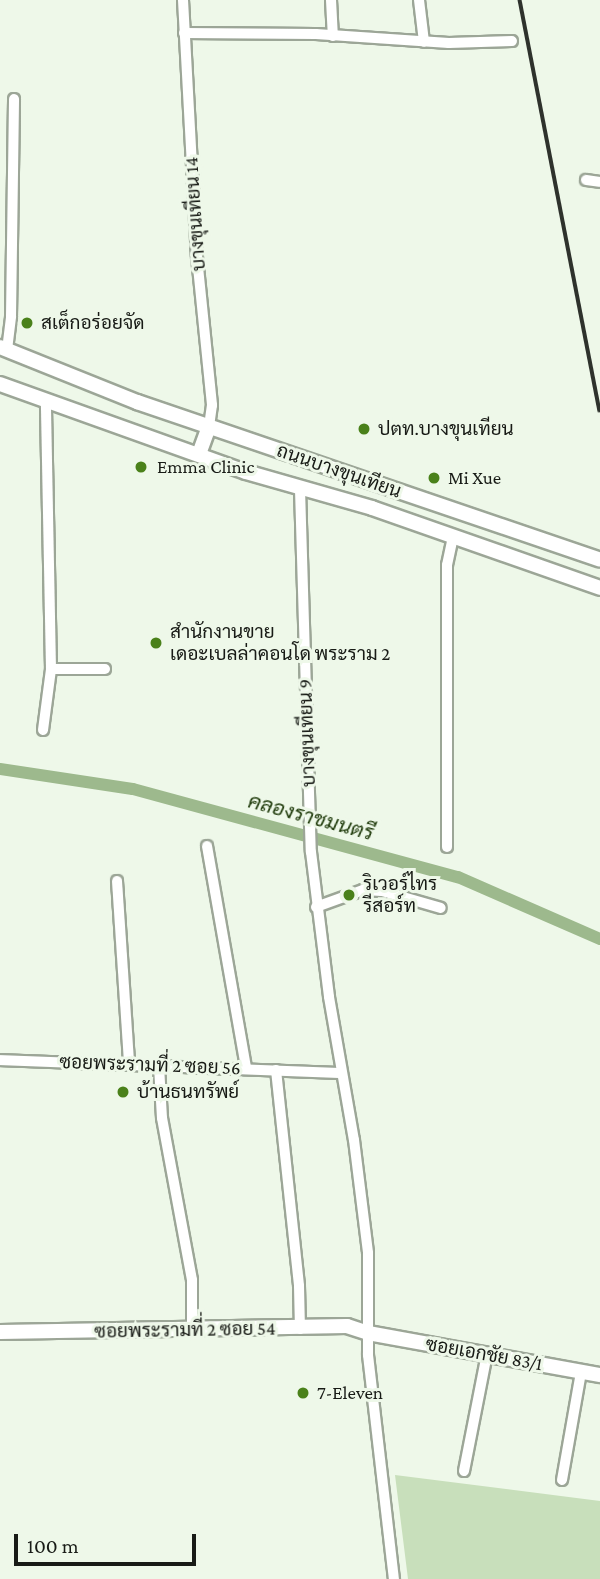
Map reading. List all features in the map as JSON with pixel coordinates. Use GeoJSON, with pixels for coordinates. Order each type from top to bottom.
{"type":"FeatureCollection","features":[{"type":"Feature","properties":{"kind":"main road","name":"ถนนบางขุนเทียน"},"geometry":{"type":"LineString","coordinates":[[4,349],[209,428],[600,560]]}},
{"type":"Feature","properties":{"kind":"main road","name":"ถนนบางขุนเทียน"},"geometry":{"type":"LineString","coordinates":[[0,384],[300,489],[372,508],[596,587]]}},
{"type":"Feature","properties":{"kind":"main road"},"geometry":{"type":"LineString","coordinates":[[199,454],[209,428]]}},
{"type":"Feature","properties":{"kind":"main road"},"geometry":{"type":"LineString","coordinates":[[596,587],[600,560]]}},
{"type":"Feature","properties":{"kind":"main road","name":"ซอยพระรามที่ 2 ซอย 54"},"geometry":{"type":"LineString","coordinates":[[0,1332],[300,1329],[347,1326],[368,1333]]}},
{"type":"Feature","properties":{"kind":"main road","name":"ซอยเอกชัย 83/1"},"geometry":{"type":"LineString","coordinates":[[368,1333],[600,1376]]}},
{"type":"Feature","properties":{"kind":"street","name":"บางขุนเทียน 14"},"geometry":{"type":"LineString","coordinates":[[183,0],[197,257],[212,405],[209,428]]}},
{"type":"Feature","properties":{"kind":"street"},"geometry":{"type":"LineString","coordinates":[[331,0],[333,36]]}},
{"type":"Feature","properties":{"kind":"street"},"geometry":{"type":"LineString","coordinates":[[419,0],[424,42]]}},
{"type":"Feature","properties":{"kind":"street"},"geometry":{"type":"LineString","coordinates":[[184,33],[333,36],[424,42],[512,41]]}},
{"type":"Feature","properties":{"kind":"street"},"geometry":{"type":"LineString","coordinates":[[4,349],[11,316],[14,99]]}},
{"type":"Feature","properties":{"kind":"street"},"geometry":{"type":"LineString","coordinates":[[586,180],[600,182]]}},
{"type":"Feature","properties":{"kind":"street"},"geometry":{"type":"LineString","coordinates":[[43,730],[51,669],[46,400]]}},
{"type":"Feature","properties":{"kind":"street","name":"บางขุนเทียน 9"},"geometry":{"type":"LineString","coordinates":[[300,489],[311,852],[316,907],[354,1140],[368,1253],[368,1333],[394,1579]]}},
{"type":"Feature","properties":{"kind":"street"},"geometry":{"type":"LineString","coordinates":[[447,847],[447,565],[453,537]]}},
{"type":"Feature","properties":{"kind":"street"},"geometry":{"type":"LineString","coordinates":[[51,669],[105,669]]}},
{"type":"Feature","properties":{"kind":"street"},"geometry":{"type":"LineString","coordinates":[[207,846],[246,1068]]}},
{"type":"Feature","properties":{"kind":"street"},"geometry":{"type":"LineString","coordinates":[[117,881],[129,1064]]}},
{"type":"Feature","properties":{"kind":"street"},"geometry":{"type":"LineString","coordinates":[[316,907],[363,890],[382,891],[440,908]]}},
{"type":"Feature","properties":{"kind":"street","name":"ซอยพระรามที่ 2 ซอย 56"},"geometry":{"type":"LineString","coordinates":[[0,1060],[341,1073]]}},
{"type":"Feature","properties":{"kind":"street"},"geometry":{"type":"LineString","coordinates":[[159,1066],[162,1118],[192,1280],[192,1330]]}},
{"type":"Feature","properties":{"kind":"street"},"geometry":{"type":"LineString","coordinates":[[276,1070],[299,1286],[300,1329]]}},
{"type":"Feature","properties":{"kind":"street"},"geometry":{"type":"LineString","coordinates":[[464,1471],[487,1354]]}},
{"type":"Feature","properties":{"kind":"street"},"geometry":{"type":"LineString","coordinates":[[562,1480],[581,1371]]}},
{"type":"Feature","properties":{"kind":"green space"},"geometry":{"type":"Polygon","coordinates":[[[395,1475],[600,1501],[600,1579],[408,1579],[395,1475]]]}},
{"type":"Feature","properties":{"kind":"waterway","name":"คลองราชมนตรี"},"geometry":{"type":"LineString","coordinates":[[0,769],[133,789],[458,877],[600,939]]}},
{"type":"Feature","properties":{"kind":"railway"},"geometry":{"type":"LineString","coordinates":[[520,0],[600,410]]}},
{"type":"Feature","properties":{"kind":"place","name":"สเต็กอร่อยจัด"},"geometry":{"type":"Point","coordinates":[27,323]}},
{"type":"Feature","properties":{"kind":"place","name":"ปตท.บางขุนเทียน"},"geometry":{"type":"Point","coordinates":[364,429]}},
{"type":"Feature","properties":{"kind":"place","name":"Emma Clinic"},"geometry":{"type":"Point","coordinates":[141,467]}},
{"type":"Feature","properties":{"kind":"place","name":"Mi Xue"},"geometry":{"type":"Point","coordinates":[434,478]}},
{"type":"Feature","properties":{"kind":"place","name":"สำนักงานขาย เดอะเบลล่าคอนโด พระราม 2"},"geometry":{"type":"Point","coordinates":[156,643]}},
{"type":"Feature","properties":{"kind":"place","name":"ริเวอร์ไทร รีสอร์ท"},"geometry":{"type":"Point","coordinates":[349,895]}},
{"type":"Feature","properties":{"kind":"place","name":"บ้านธนทรัพย์"},"geometry":{"type":"Point","coordinates":[123,1092]}},
{"type":"Feature","properties":{"kind":"place","name":"7-Eleven"},"geometry":{"type":"Point","coordinates":[303,1393]}}]}
